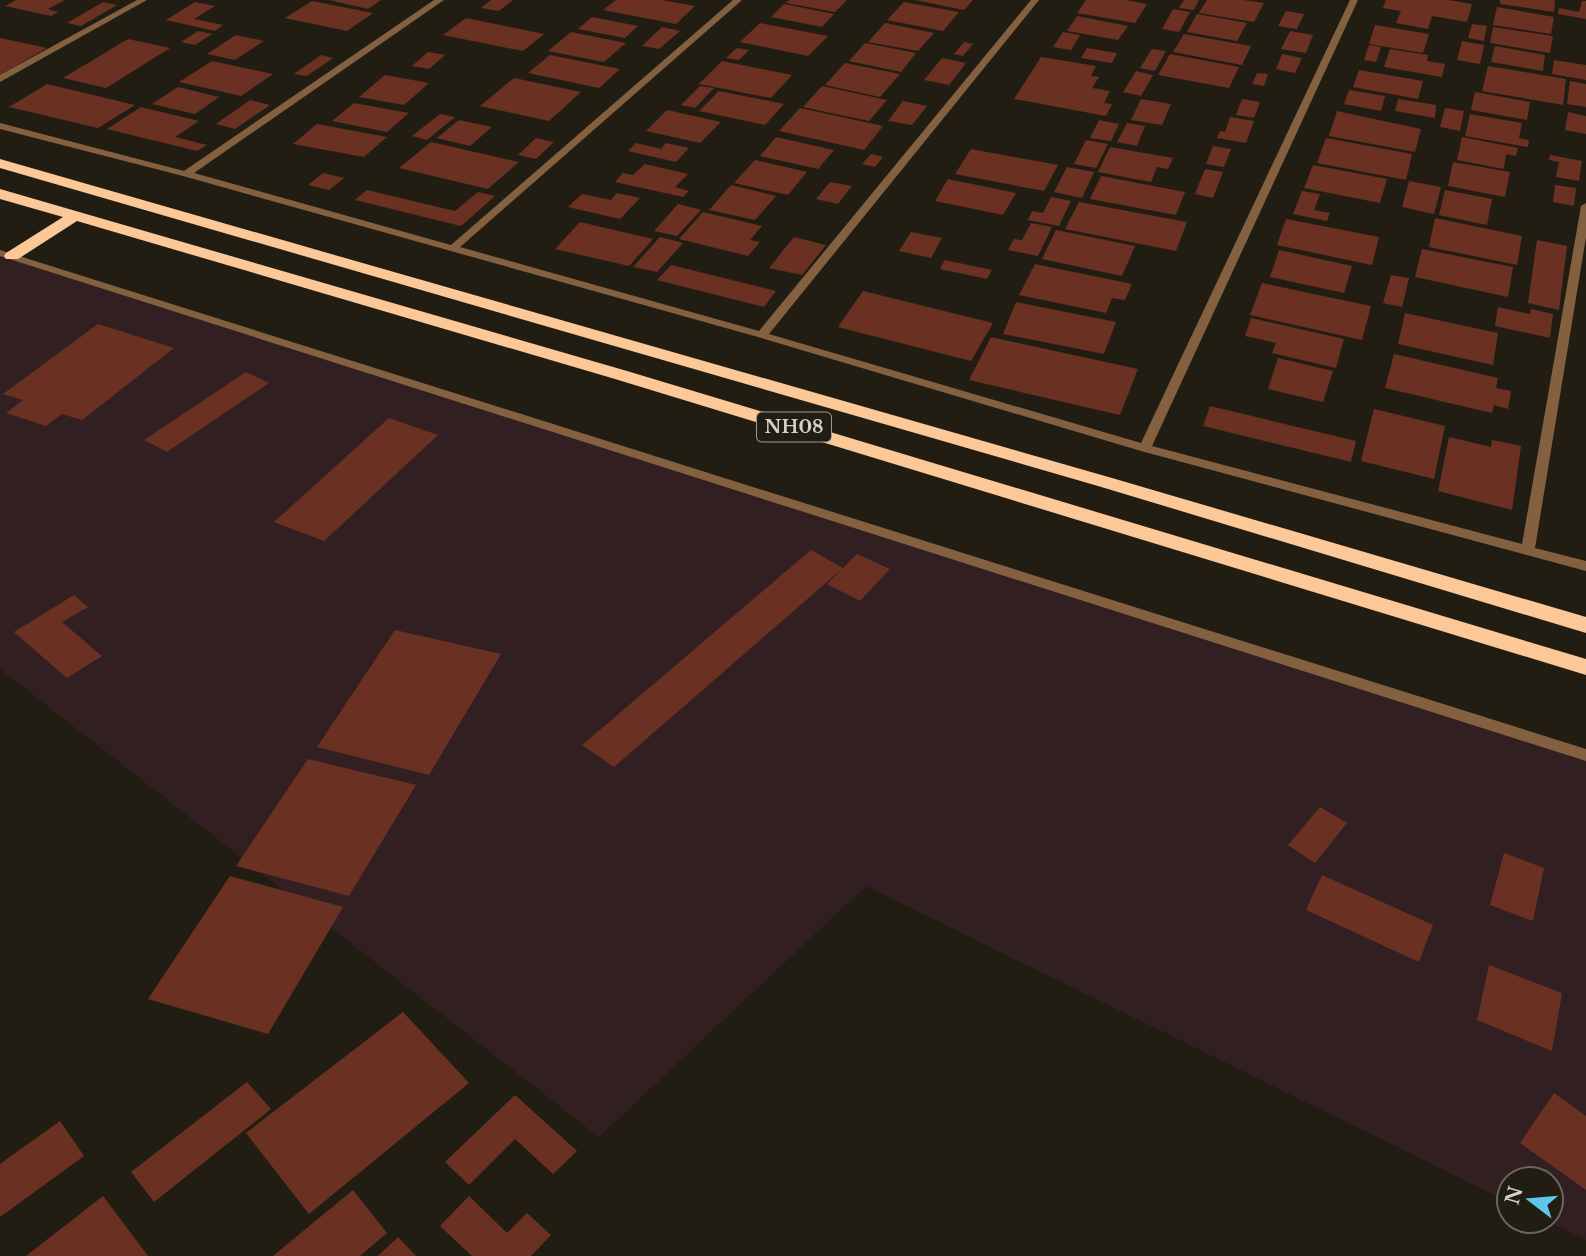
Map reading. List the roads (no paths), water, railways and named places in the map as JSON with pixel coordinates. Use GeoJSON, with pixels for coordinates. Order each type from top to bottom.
{"type":"FeatureCollection","features":[{"type":"Feature","properties":{"kind":"highway","name":"NH08"},"geometry":{"type":"LineString","coordinates":[[0,163],[1105,482],[1586,625]]}},
{"type":"Feature","properties":{"kind":"highway","name":"NH08"},"geometry":{"type":"LineString","coordinates":[[0,194],[621,374],[1586,667]]}},
{"type":"Feature","properties":{"kind":"highway"},"geometry":{"type":"LineString","coordinates":[[6,254],[75,216]]}},
{"type":"Feature","properties":{"kind":"street"},"geometry":{"type":"LineString","coordinates":[[0,79],[142,0]]}},
{"type":"Feature","properties":{"kind":"street"},"geometry":{"type":"LineString","coordinates":[[186,174],[440,0]]}},
{"type":"Feature","properties":{"kind":"street"},"geometry":{"type":"LineString","coordinates":[[452,249],[738,0]]}},
{"type":"Feature","properties":{"kind":"street"},"geometry":{"type":"LineString","coordinates":[[762,335],[1035,0]]}},
{"type":"Feature","properties":{"kind":"street"},"geometry":{"type":"LineString","coordinates":[[1145,448],[1354,0]]}},
{"type":"Feature","properties":{"kind":"street"},"geometry":{"type":"LineString","coordinates":[[0,126],[186,174],[762,335],[1145,448],[1586,566]]}},
{"type":"Feature","properties":{"kind":"street"},"geometry":{"type":"LineString","coordinates":[[1528,549],[1586,206]]}},
{"type":"Feature","properties":{"kind":"street"},"geometry":{"type":"LineString","coordinates":[[6,254],[1586,755]]}}]}
